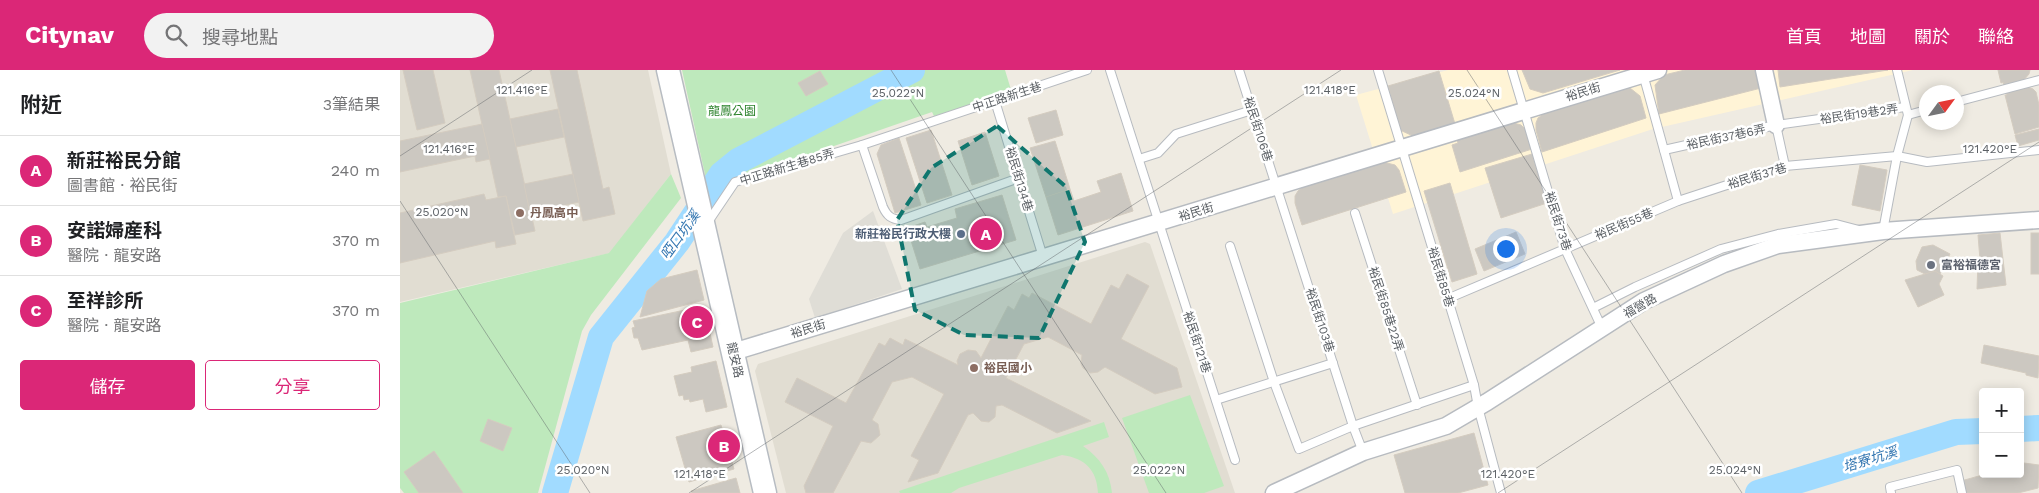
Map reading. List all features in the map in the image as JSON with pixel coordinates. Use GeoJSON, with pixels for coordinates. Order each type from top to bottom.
{"type":"FeatureCollection","features":[{"type":"Feature","properties":{"kind":"street","name":"龍安路"},"geometry":{"type":"LineString","coordinates":[[668,70],[733,352],[741,411],[765,493]]}},
{"type":"Feature","properties":{"kind":"street"},"geometry":{"type":"LineString","coordinates":[[1764,70],[1776,125]]}},
{"type":"Feature","properties":{"kind":"street","name":"裕民街"},"geometry":{"type":"LineString","coordinates":[[733,352],[1277,187],[1647,71]]}},
{"type":"Feature","properties":{"kind":"street","name":"福營路"},"geometry":{"type":"LineString","coordinates":[[1274,493],[1363,452],[1446,426],[1644,301],[1724,264],[1778,245],[1875,232],[2039,220]]}},
{"type":"Feature","properties":{"kind":"lane","name":"中正路新生巷"},"geometry":{"type":"LineString","coordinates":[[862,145],[1088,70]]}},
{"type":"Feature","properties":{"kind":"lane"},"geometry":{"type":"LineString","coordinates":[[1110,70],[1138,159],[1158,153],[1176,134],[1252,110]]}},
{"type":"Feature","properties":{"kind":"lane","name":"裕民街106巷"},"geometry":{"type":"LineString","coordinates":[[1240,70],[1277,187]]}},
{"type":"Feature","properties":{"kind":"lane","name":"裕民街85巷"},"geometry":{"type":"LineString","coordinates":[[1378,70],[1474,385],[1478,407],[1501,490]]}},
{"type":"Feature","properties":{"kind":"lane","name":"裕民街73巷"},"geometry":{"type":"LineString","coordinates":[[1512,70],[1565,249],[1602,328]]}},
{"type":"Feature","properties":{"kind":"lane"},"geometry":{"type":"LineString","coordinates":[[1897,70],[1907,111],[1919,110]]}},
{"type":"Feature","properties":{"kind":"lane"},"geometry":{"type":"LineString","coordinates":[[1647,71],[1664,150],[1678,201]]}},
{"type":"Feature","properties":{"kind":"lane"},"geometry":{"type":"LineString","coordinates":[[1964,100],[2039,80]]}},
{"type":"Feature","properties":{"kind":"lane","name":"裕民街134巷"},"geometry":{"type":"LineString","coordinates":[[995,101],[1043,257]]}},
{"type":"Feature","properties":{"kind":"lane","name":"裕民街19巷2弄"},"geometry":{"type":"LineString","coordinates":[[1776,125],[1907,111],[1897,156],[1875,232]]}},
{"type":"Feature","properties":{"kind":"lane","name":"裕民街37巷6弄"},"geometry":{"type":"LineString","coordinates":[[1664,150],[1776,125],[1785,166]]}},
{"type":"Feature","properties":{"kind":"lane"},"geometry":{"type":"LineString","coordinates":[[862,145],[883,207],[887,216],[893,219],[901,220],[1019,178]]}},
{"type":"Feature","properties":{"kind":"lane","name":"中正路新生巷85弄"},"geometry":{"type":"LineString","coordinates":[[704,226],[735,182],[862,145]]}},
{"type":"Feature","properties":{"kind":"lane","name":"裕民街37巷"},"geometry":{"type":"LineString","coordinates":[[1678,201],[1785,166],[1897,156],[1927,162],[2039,150]]}},
{"type":"Feature","properties":{"kind":"lane","name":"裕民街121巷"},"geometry":{"type":"LineString","coordinates":[[1138,159],[1235,460]]}},
{"type":"Feature","properties":{"kind":"lane","name":"裕民街103巷"},"geometry":{"type":"LineString","coordinates":[[1277,187],[1363,452]]}},
{"type":"Feature","properties":{"kind":"lane","name":"裕民街55巷"},"geometry":{"type":"LineString","coordinates":[[1447,299],[1678,201]]}},
{"type":"Feature","properties":{"kind":"lane","name":"裕民街85巷22弄"},"geometry":{"type":"LineString","coordinates":[[1355,213],[1417,405]]}},
{"type":"Feature","properties":{"kind":"lane"},"geometry":{"type":"LineString","coordinates":[[1593,308],[1634,287],[1721,249],[1778,234],[1836,224],[1875,232]]}},
{"type":"Feature","properties":{"kind":"lane"},"geometry":{"type":"LineString","coordinates":[[1230,246],[1274,382],[1299,449],[1353,426],[1474,385]]}},
{"type":"Feature","properties":{"kind":"lane"},"geometry":{"type":"LineString","coordinates":[[1216,400],[1333,363]]}},
{"type":"Feature","properties":{"kind":"lane"},"geometry":{"type":"LineString","coordinates":[[1891,490],[1957,470],[1962,493]]}},
{"type":"Feature","properties":{"kind":"highlighted area"},"geometry":{"type":"Polygon","coordinates":[[[997,126],[1066,187],[1085,242],[1039,338],[964,335],[915,310],[897,220],[931,168],[997,126]]]}},
{"type":"Feature","properties":{"kind":"shaded area","name":"丹鳳高中"},"geometry":{"type":"Polygon","coordinates":[[[400,70],[648,70],[671,174],[610,253],[400,302],[400,70]]]}},
{"type":"Feature","properties":{"kind":"shaded area"},"geometry":{"type":"Polygon","coordinates":[[[1448,70],[1913,70],[1653,129],[1393,214],[1356,95],[1448,70]]]}},
{"type":"Feature","properties":{"kind":"shaded area"},"geometry":{"type":"Polygon","coordinates":[[[873,211],[902,289],[815,318],[809,299],[843,233],[873,211]]]}},
{"type":"Feature","properties":{"kind":"shaded area","name":"裕民國小"},"geometry":{"type":"Polygon","coordinates":[[[1145,242],[1150,244],[1235,493],[786,493],[755,371],[758,364],[1145,242]]]}},
{"type":"Feature","properties":{"kind":"green space","name":"龍鳳公園"},"geometry":{"type":"Polygon","coordinates":[[[682,70],[1005,70],[1012,93],[934,116],[932,112],[733,181],[738,170],[798,139],[790,125],[726,159],[706,179],[682,70]]]}},
{"type":"Feature","properties":{"kind":"green space"},"geometry":{"type":"Polygon","coordinates":[[[671,174],[681,198],[591,315],[582,331],[538,493],[404,493],[400,488],[400,303],[609,253],[671,174]]]}},
{"type":"Feature","properties":{"kind":"green space"},"geometry":{"type":"Polygon","coordinates":[[[1190,395],[1224,486],[1204,493],[1149,493],[1122,418],[1190,395]]]}},
{"type":"Feature","properties":{"kind":"green space"},"geometry":{"type":"Polygon","coordinates":[[[1104,422],[1109,437],[1083,446],[1103,466],[1109,478],[1112,493],[1098,493],[1095,478],[1088,466],[1077,459],[1062,455],[959,488],[951,493],[900,493],[899,491],[1104,422]]]}},
{"type":"Feature","properties":{"kind":"building"},"geometry":{"type":"Polygon","coordinates":[[[403,70],[433,70],[445,123],[417,130],[403,70]]]}},
{"type":"Feature","properties":{"kind":"building"},"geometry":{"type":"Polygon","coordinates":[[[470,70],[499,70],[535,231],[515,235],[506,196],[498,197],[470,70]]]}},
{"type":"Feature","properties":{"kind":"building"},"geometry":{"type":"Polygon","coordinates":[[[550,70],[577,70],[603,189],[609,187],[615,214],[583,221],[550,70]]]}},
{"type":"Feature","properties":{"kind":"building"},"geometry":{"type":"Polygon","coordinates":[[[1522,70],[1620,70],[1543,93],[1530,89],[1522,70]]]}},
{"type":"Feature","properties":{"kind":"building"},"geometry":{"type":"Polygon","coordinates":[[[1685,70],[1762,70],[1765,87],[1659,114],[1655,85],[1664,75],[1685,70]]]}},
{"type":"Feature","properties":{"kind":"building"},"geometry":{"type":"Polygon","coordinates":[[[1778,70],[1888,70],[1780,87],[1778,70]]]}},
{"type":"Feature","properties":{"kind":"building"},"geometry":{"type":"Polygon","coordinates":[[[1998,70],[2030,70],[2023,81],[2004,86],[2003,82],[2001,83],[1998,70]]]}},
{"type":"Feature","properties":{"kind":"building"},"geometry":{"type":"Polygon","coordinates":[[[820,71],[828,84],[806,96],[798,83],[820,71]]]}},
{"type":"Feature","properties":{"kind":"building"},"geometry":{"type":"Polygon","coordinates":[[[1439,71],[1455,124],[1413,136],[1400,130],[1388,86],[1439,71]]]}},
{"type":"Feature","properties":{"kind":"building"},"geometry":{"type":"Polygon","coordinates":[[[2025,86],[2036,92],[2039,105],[2039,127],[2015,134],[2005,95],[2007,95],[2006,91],[2025,86]]]}},
{"type":"Feature","properties":{"kind":"building"},"geometry":{"type":"Polygon","coordinates":[[[1623,88],[1630,88],[1640,96],[1646,118],[1542,152],[1536,130],[1538,118],[1545,113],[1623,88]]]}},
{"type":"Feature","properties":{"kind":"building"},"geometry":{"type":"Polygon","coordinates":[[[558,109],[564,137],[516,147],[510,119],[558,109]]]}},
{"type":"Feature","properties":{"kind":"building"},"geometry":{"type":"Polygon","coordinates":[[[1056,110],[1063,135],[1036,143],[1028,118],[1056,110]]]}},
{"type":"Feature","properties":{"kind":"building"},"geometry":{"type":"Polygon","coordinates":[[[1510,122],[1521,125],[1526,130],[1532,149],[1460,172],[1452,145],[1458,143],[1456,137],[1510,122]]]}},
{"type":"Feature","properties":{"kind":"building"},"geometry":{"type":"Polygon","coordinates":[[[482,124],[490,159],[476,162],[475,156],[400,172],[400,141],[482,124]]]}},
{"type":"Feature","properties":{"kind":"building"},"geometry":{"type":"Polygon","coordinates":[[[2039,129],[2039,140],[2018,146],[2015,135],[2039,129]]]}},
{"type":"Feature","properties":{"kind":"building"},"geometry":{"type":"Polygon","coordinates":[[[931,130],[952,195],[927,203],[906,138],[931,130]]]}},
{"type":"Feature","properties":{"kind":"building"},"geometry":{"type":"Polygon","coordinates":[[[985,132],[999,176],[972,185],[958,141],[985,132]]]}},
{"type":"Feature","properties":{"kind":"building"},"geometry":{"type":"Polygon","coordinates":[[[899,138],[921,205],[895,213],[877,154],[881,145],[899,138]]]}},
{"type":"Feature","properties":{"kind":"building"},"geometry":{"type":"Polygon","coordinates":[[[1055,141],[1070,189],[1046,197],[1030,148],[1055,141]]]}},
{"type":"Feature","properties":{"kind":"building"},"geometry":{"type":"Polygon","coordinates":[[[1532,154],[1547,203],[1501,218],[1485,168],[1532,154]]]}},
{"type":"Feature","properties":{"kind":"building"},"geometry":{"type":"Polygon","coordinates":[[[1383,162],[1395,165],[1399,170],[1406,192],[1302,225],[1295,203],[1295,196],[1304,186],[1383,162]]]}},
{"type":"Feature","properties":{"kind":"building"},"geometry":{"type":"Polygon","coordinates":[[[1860,165],[1887,170],[1880,211],[1852,205],[1860,165]]]}},
{"type":"Feature","properties":{"kind":"building"},"geometry":{"type":"Polygon","coordinates":[[[1121,173],[1133,211],[1058,235],[1046,197],[1070,189],[1074,201],[1101,192],[1097,181],[1121,173]]]}},
{"type":"Feature","properties":{"kind":"building"},"geometry":{"type":"Polygon","coordinates":[[[573,174],[579,202],[530,213],[524,184],[573,174]]]}},
{"type":"Feature","properties":{"kind":"building"},"geometry":{"type":"Polygon","coordinates":[[[1450,183],[1477,274],[1452,282],[1424,191],[1450,183]]]}},
{"type":"Feature","properties":{"kind":"building"},"geometry":{"type":"Polygon","coordinates":[[[484,194],[486,200],[506,196],[516,244],[496,248],[495,241],[400,263],[400,213],[484,194]]]}},
{"type":"Feature","properties":{"kind":"building","name":"新莊裕民行政大樓"},"geometry":{"type":"Polygon","coordinates":[[[1002,195],[1016,240],[920,269],[907,228],[925,222],[927,227],[957,218],[955,209],[1002,195]]]}},
{"type":"Feature","properties":{"kind":"building"},"geometry":{"type":"Polygon","coordinates":[[[1516,232],[1525,254],[1484,271],[1475,249],[1516,232]]]}},
{"type":"Feature","properties":{"kind":"building"},"geometry":{"type":"Polygon","coordinates":[[[2000,233],[2006,285],[1977,289],[1978,261],[1980,260],[1978,235],[2000,233]]]}},
{"type":"Feature","properties":{"kind":"building"},"geometry":{"type":"Polygon","coordinates":[[[2031,233],[2039,233],[2039,274],[2031,274],[2031,233]]]}},
{"type":"Feature","properties":{"kind":"building","name":"富裕福德宮"},"geometry":{"type":"Polygon","coordinates":[[[1933,245],[1950,254],[1937,280],[1917,270],[1916,261],[1922,247],[1933,245]]]}},
{"type":"Feature","properties":{"kind":"building"},"geometry":{"type":"Polygon","coordinates":[[[697,270],[704,300],[640,317],[647,291],[661,279],[697,270]]]}},
{"type":"Feature","properties":{"kind":"building"},"geometry":{"type":"Polygon","coordinates":[[[1935,271],[1943,276],[1939,284],[1944,295],[1918,307],[1905,280],[1935,271]]]}},
{"type":"Feature","properties":{"kind":"building"},"geometry":{"type":"Polygon","coordinates":[[[1127,274],[1149,286],[1121,339],[1177,368],[1182,387],[1155,394],[1105,367],[1098,372],[1090,373],[1081,364],[1082,355],[1048,337],[1024,344],[1006,378],[1091,421],[1057,433],[1002,405],[996,406],[995,417],[989,422],[981,421],[973,413],[968,415],[938,473],[908,482],[919,460],[911,456],[944,394],[912,377],[892,382],[872,420],[878,424],[880,435],[871,443],[861,441],[833,493],[806,493],[804,486],[833,426],[785,402],[797,378],[846,403],[879,343],[885,346],[890,338],[903,345],[905,339],[958,365],[957,361],[960,354],[968,350],[976,351],[981,358],[1008,306],[1014,310],[1022,294],[1029,298],[1032,293],[1091,324],[1111,285],[1119,289],[1127,274]]]}},
{"type":"Feature","properties":{"kind":"building"},"geometry":{"type":"Polygon","coordinates":[[[704,306],[713,347],[691,352],[688,340],[642,350],[638,338],[634,338],[632,328],[635,327],[633,321],[704,306]]]}},
{"type":"Feature","properties":{"kind":"building"},"geometry":{"type":"Polygon","coordinates":[[[1984,345],[2039,356],[2038,378],[2026,375],[2026,373],[1981,363],[1984,345]]]}},
{"type":"Feature","properties":{"kind":"building"},"geometry":{"type":"Polygon","coordinates":[[[716,361],[727,407],[706,412],[703,399],[690,402],[689,399],[684,400],[683,395],[679,396],[674,376],[692,372],[691,367],[716,361]]]}},
{"type":"Feature","properties":{"kind":"building"},"geometry":{"type":"Polygon","coordinates":[[[488,419],[512,428],[503,451],[480,441],[488,419]]]}},
{"type":"Feature","properties":{"kind":"building"},"geometry":{"type":"Polygon","coordinates":[[[721,425],[734,469],[689,482],[676,437],[721,425]]]}},
{"type":"Feature","properties":{"kind":"building"},"geometry":{"type":"Polygon","coordinates":[[[1474,433],[1488,485],[1458,493],[1405,493],[1394,455],[1474,433]]]}},
{"type":"Feature","properties":{"kind":"building"},"geometry":{"type":"Polygon","coordinates":[[[434,451],[463,493],[419,493],[404,472],[434,451]]]}},
{"type":"Feature","properties":{"kind":"building"},"geometry":{"type":"Polygon","coordinates":[[[2024,463],[2039,465],[2038,488],[2018,493],[1965,493],[1961,481],[1979,476],[1979,478],[2024,478],[2024,463]]]}},
{"type":"Feature","properties":{"kind":"building"},"geometry":{"type":"Polygon","coordinates":[[[736,478],[740,493],[692,493],[691,491],[736,478]]]}},
{"type":"Feature","properties":{"kind":"waterway","name":"啞口坑溪"},"geometry":{"type":"LineString","coordinates":[[555,493],[601,337],[677,242],[722,174],[738,161],[912,70]]}},
{"type":"Feature","properties":{"kind":"waterway","name":"塔寮坑溪"},"geometry":{"type":"LineString","coordinates":[[2024,429],[2039,428]]}},
{"type":"Feature","properties":{"kind":"waterway","name":"塔寮坑溪"},"geometry":{"type":"LineString","coordinates":[[1758,493],[1956,432],[1979,431]]}},
{"type":"Feature","properties":{"kind":"place","name":"丹鳳高中"},"geometry":{"type":"Point","coordinates":[520,213]}},
{"type":"Feature","properties":{"kind":"place","name":"新莊裕民行政大樓"},"geometry":{"type":"Point","coordinates":[961,234]}},
{"type":"Feature","properties":{"kind":"place","name":"新莊裕民分館"},"geometry":{"type":"Point","coordinates":[986,234]}},
{"type":"Feature","properties":{"kind":"place","name":"富裕福德宮"},"geometry":{"type":"Point","coordinates":[1931,265]}},
{"type":"Feature","properties":{"kind":"place","name":"至祥診所"},"geometry":{"type":"Point","coordinates":[697,322]}},
{"type":"Feature","properties":{"kind":"place","name":"裕民國小"},"geometry":{"type":"Point","coordinates":[974,368]}},
{"type":"Feature","properties":{"kind":"place","name":"安諾婦産科"},"geometry":{"type":"Point","coordinates":[724,446]}}]}
